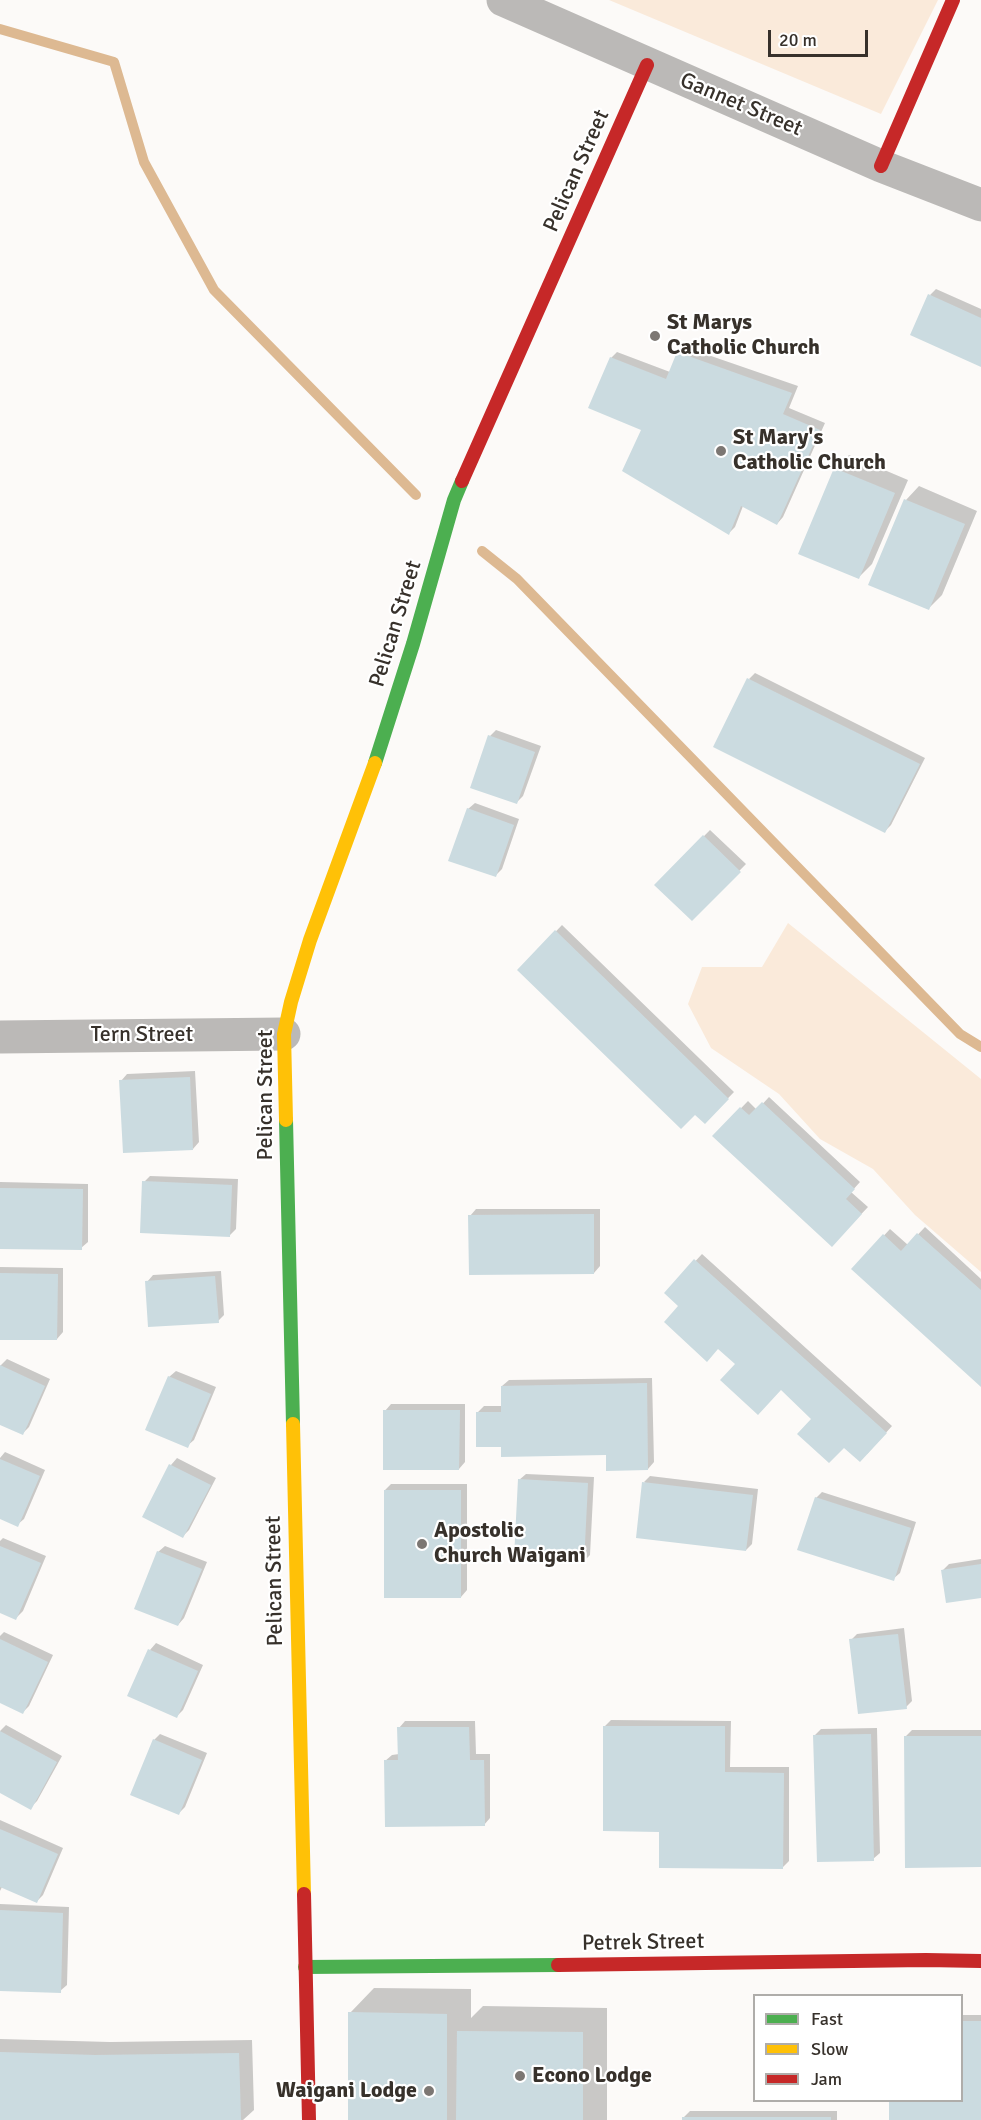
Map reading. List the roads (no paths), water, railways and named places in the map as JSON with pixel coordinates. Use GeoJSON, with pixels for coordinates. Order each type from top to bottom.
{"type":"FeatureCollection","features":[{"type":"Feature","properties":{"kind":"street","name":"Gannet Street"},"geometry":{"type":"LineString","coordinates":[[503,0],[881,166],[981,205]]}},
{"type":"Feature","properties":{"kind":"street"},"geometry":{"type":"LineString","coordinates":[[881,166],[952,0]]}},
{"type":"Feature","properties":{"kind":"street","name":"Pelican Street"},"geometry":{"type":"LineString","coordinates":[[309,2120],[284,1034],[289,1008],[304,959],[366,789],[438,560],[454,500],[647,65]]}},
{"type":"Feature","properties":{"kind":"street","name":"Tern Street"},"geometry":{"type":"LineString","coordinates":[[0,1036],[284,1034]]}},
{"type":"Feature","properties":{"kind":"street","name":"Petrek Street"},"geometry":{"type":"LineString","coordinates":[[305,1967],[981,1961]]}},
{"type":"Feature","properties":{"kind":"waterway"},"geometry":{"type":"LineString","coordinates":[[0,29],[114,62],[144,162],[214,290],[416,495]]}},
{"type":"Feature","properties":{"kind":"waterway"},"geometry":{"type":"LineString","coordinates":[[482,551],[517,579],[960,1034],[981,1047]]}},
{"type":"Feature","properties":{"kind":"place","name":"St Marys Catholic Church"},"geometry":{"type":"Point","coordinates":[655,336]}},
{"type":"Feature","properties":{"kind":"place","name":"St Mary's Catholic Church"},"geometry":{"type":"Point","coordinates":[721,451]}},
{"type":"Feature","properties":{"kind":"place","name":"Apostolic Church Waigani"},"geometry":{"type":"Point","coordinates":[422,1544]}},
{"type":"Feature","properties":{"kind":"place","name":"Econo Lodge"},"geometry":{"type":"Point","coordinates":[520,2076]}},
{"type":"Feature","properties":{"kind":"place","name":"Waigani Lodge"},"geometry":{"type":"Point","coordinates":[429,2091]}}]}
